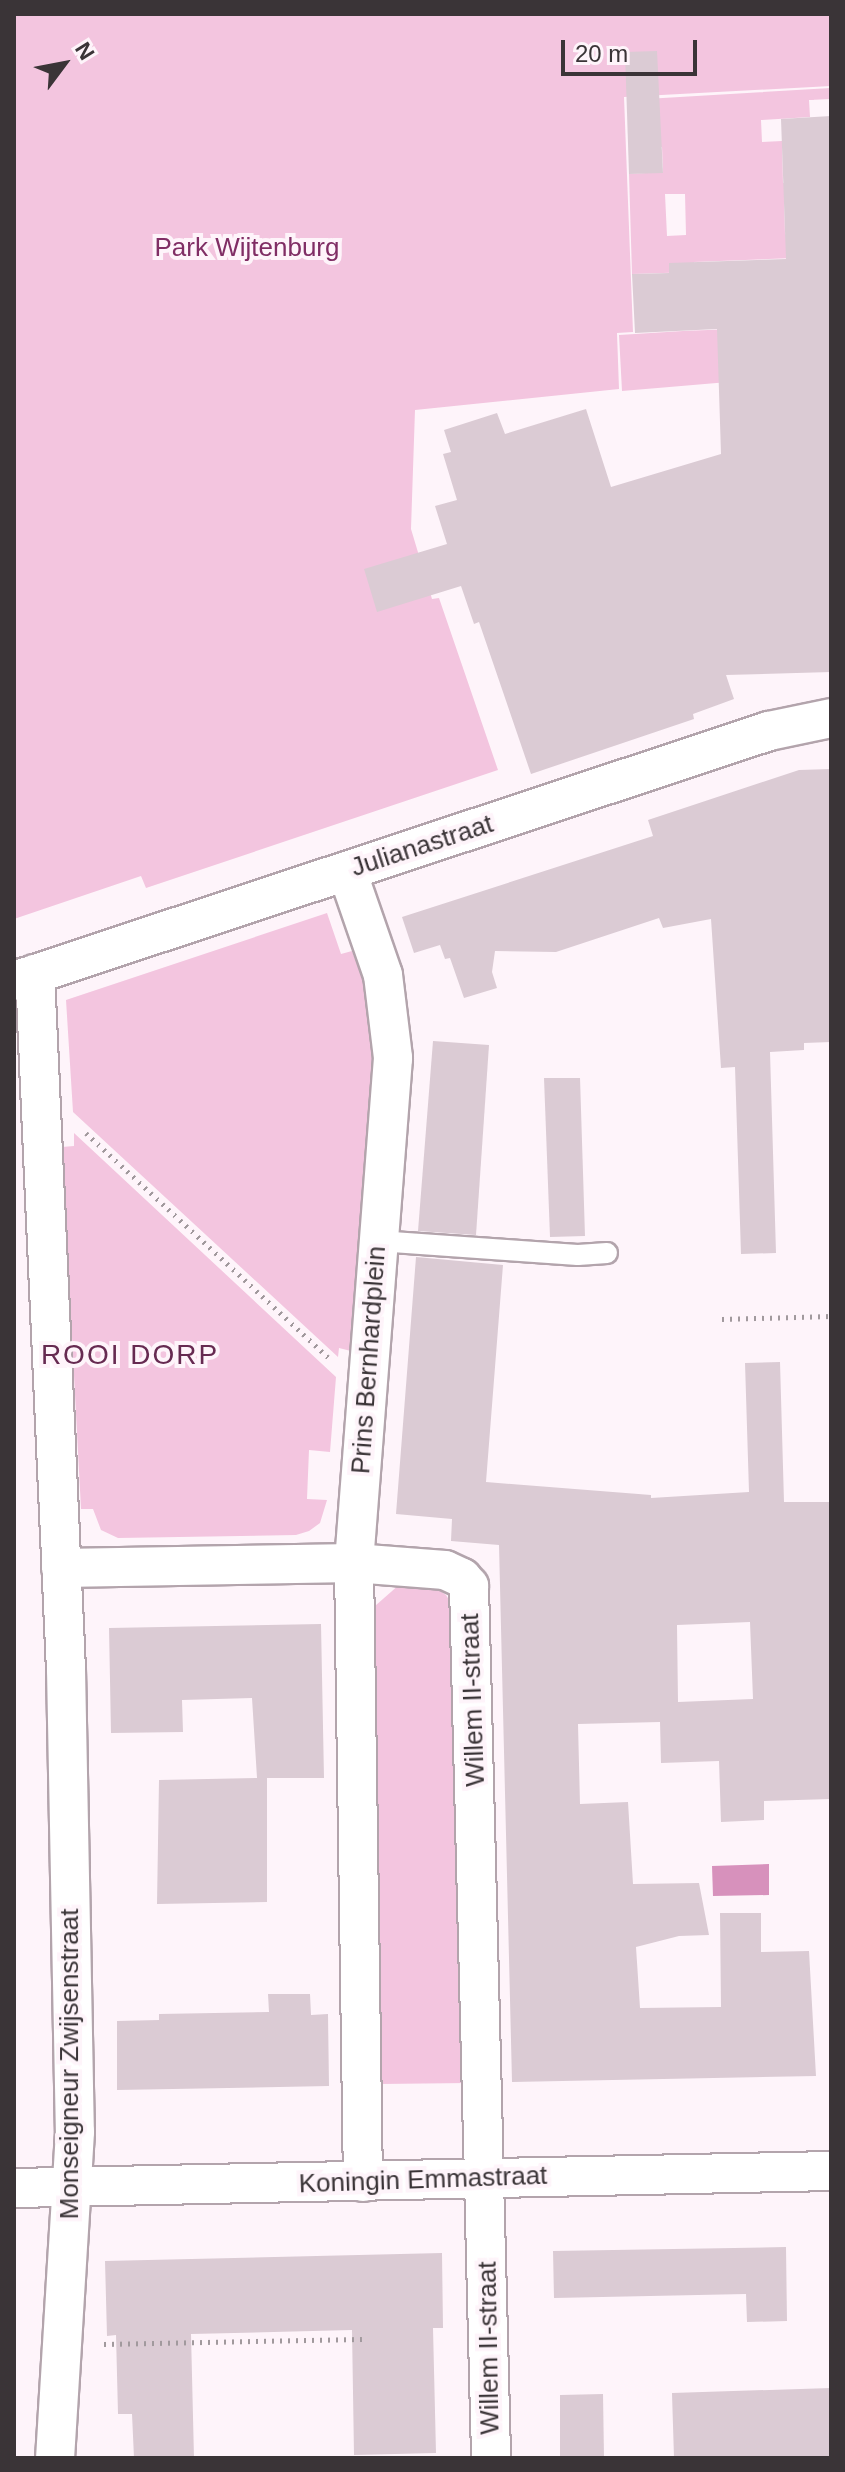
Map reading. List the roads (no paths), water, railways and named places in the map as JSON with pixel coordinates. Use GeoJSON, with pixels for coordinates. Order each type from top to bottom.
{"type":"FeatureCollection","features":[{"type":"Feature","properties":{"kind":"street","name":"Julianastraat"},"geometry":{"type":"LineString","coordinates":[[25,978],[769,731],[831,718]]}},
{"type":"Feature","properties":{"kind":"street","name":"Prins Bernhardplein"},"geometry":{"type":"LineString","coordinates":[[347,871],[383,975],[393,1058],[354,1563]]}},
{"type":"Feature","properties":{"kind":"street"},"geometry":{"type":"LineString","coordinates":[[25,978],[41,1092],[61,1568],[354,1563],[363,2182]]}},
{"type":"Feature","properties":{"kind":"street","name":"Willem II-straat"},"geometry":{"type":"LineString","coordinates":[[354,1563],[445,1570],[462,1578],[469,1586],[487,2177],[491,2458]]}},
{"type":"Feature","properties":{"kind":"street","name":"Monseigneur Zwijsenstraat"},"geometry":{"type":"LineString","coordinates":[[55,2458],[75,2132],[66,1669],[61,1568]]}},
{"type":"Feature","properties":{"kind":"street","name":"Koningin Emmastraat"},"geometry":{"type":"LineString","coordinates":[[14,2188],[831,2171]]}},
{"type":"Feature","properties":{"kind":"lane"},"geometry":{"type":"LineString","coordinates":[[378,1241],[607,1253]]}},
{"type":"Feature","properties":{"kind":"district","name":"ROOI DORP"},"geometry":{"type":"Point","coordinates":[130,1355]}},
{"type":"Feature","properties":{"kind":"park label","name":"Park Wijtenburg"},"geometry":{"type":"Point","coordinates":[247,248]}}]}
